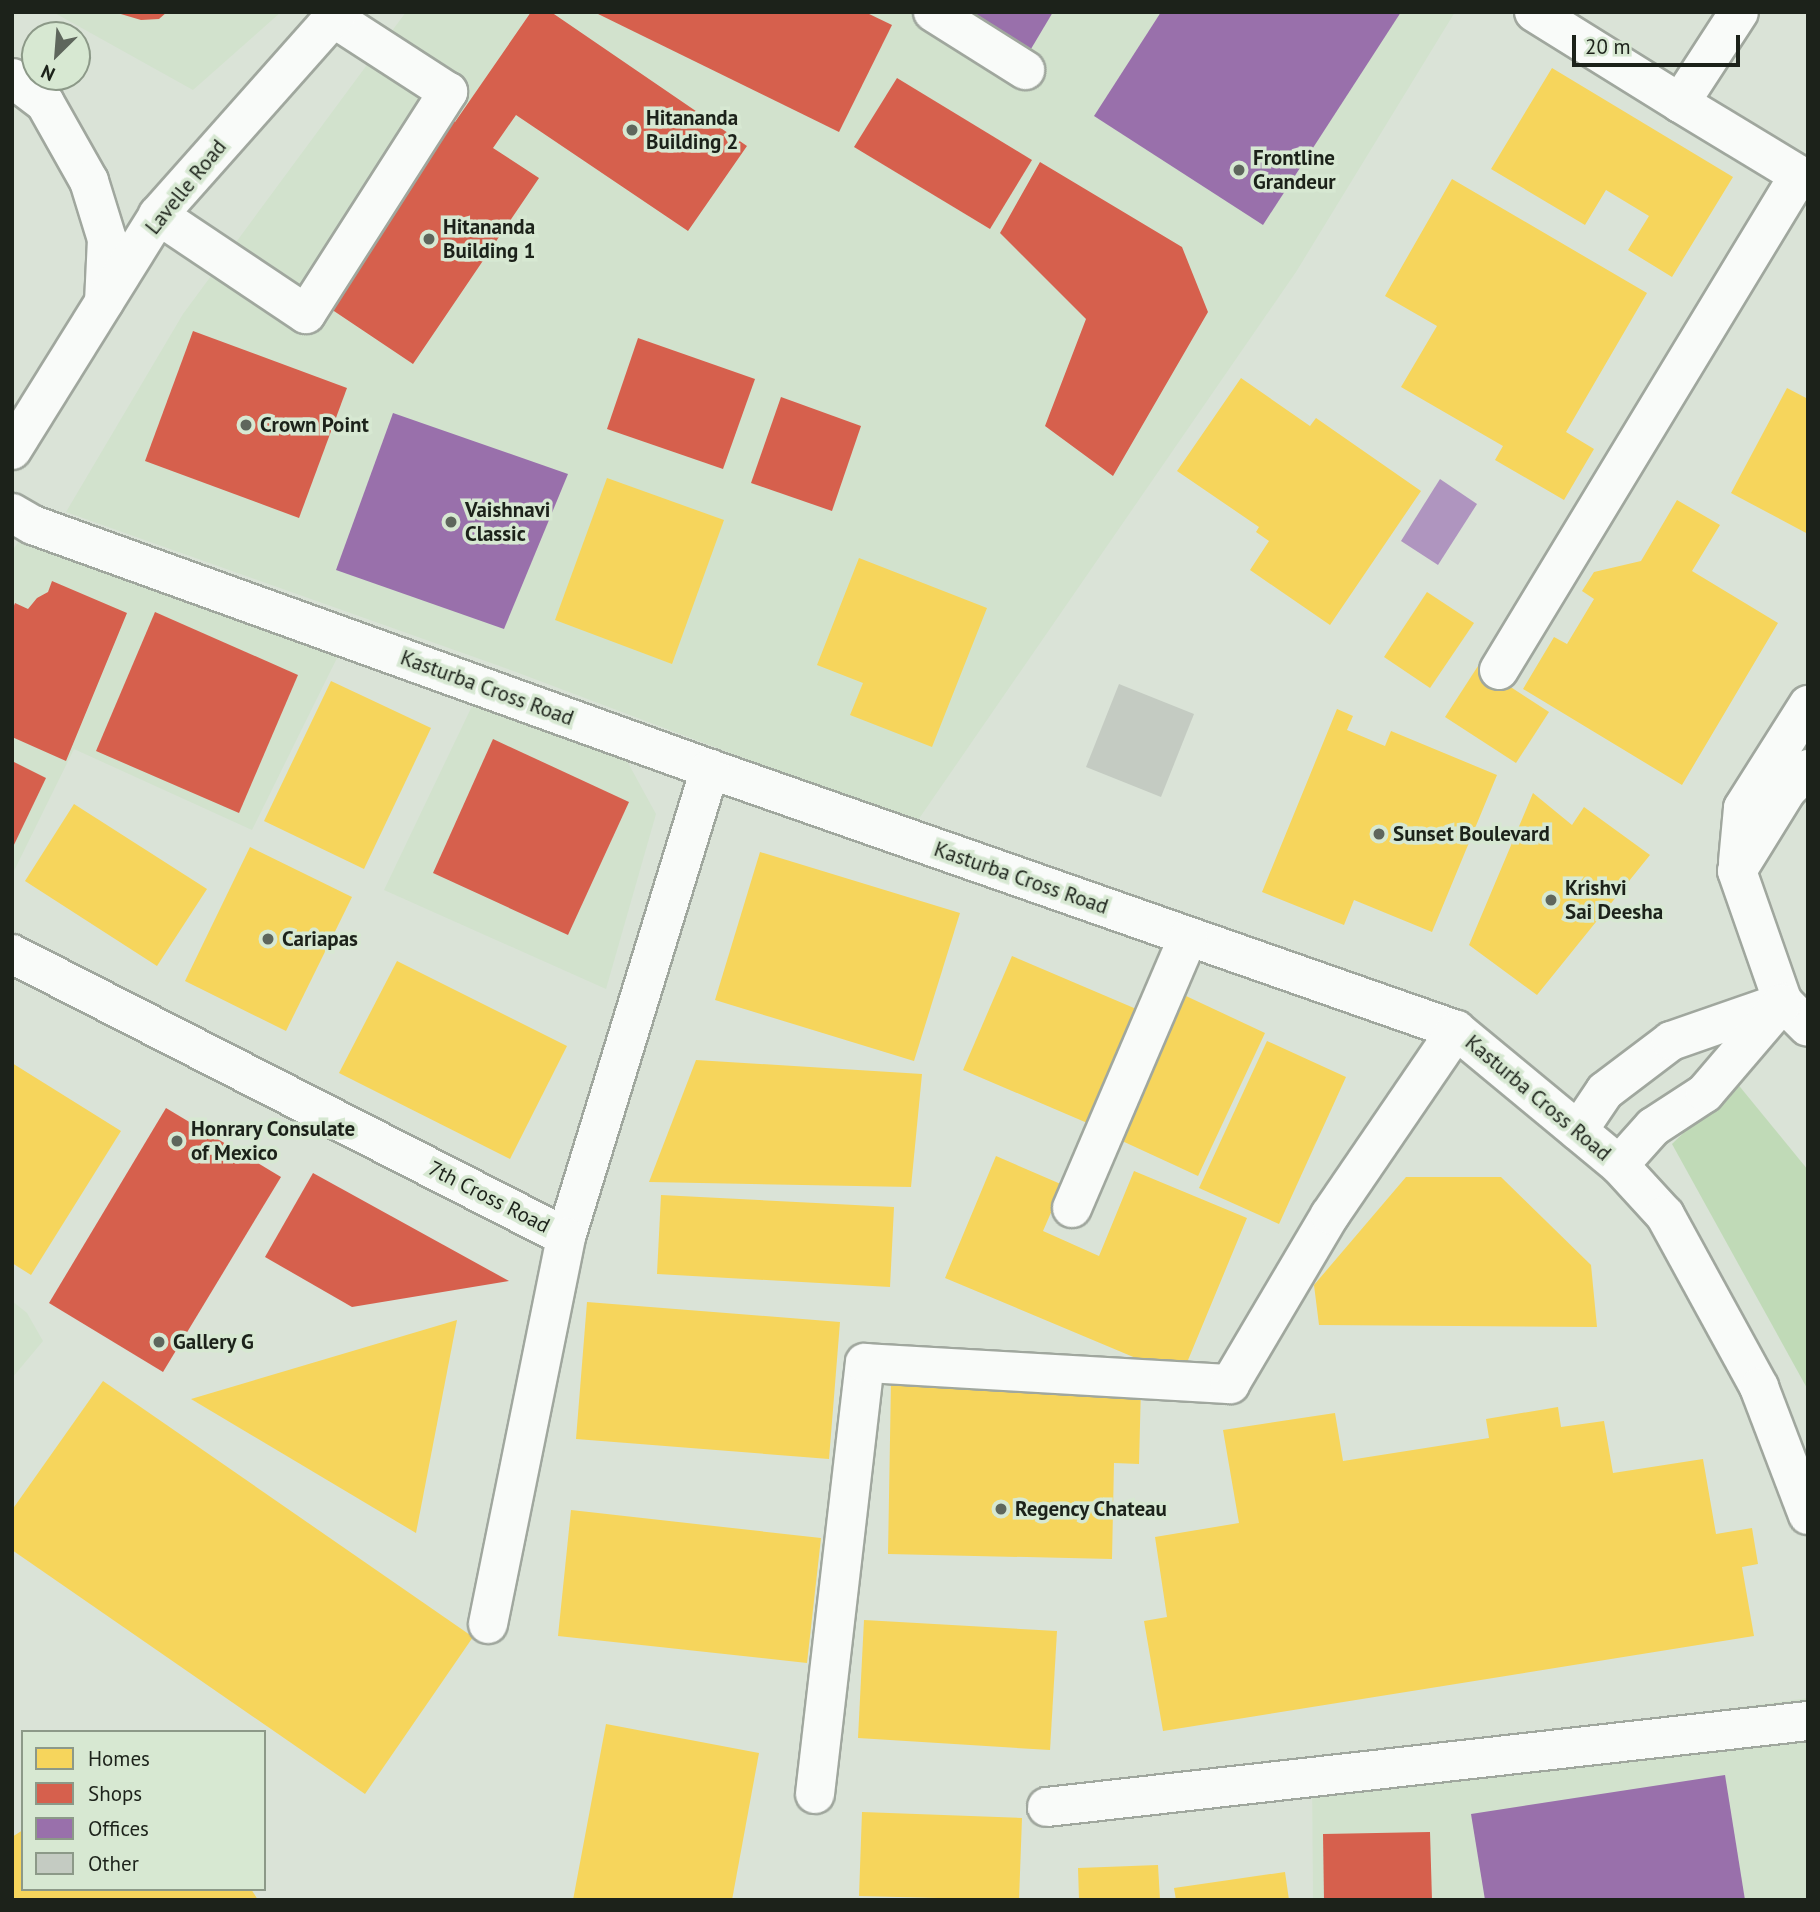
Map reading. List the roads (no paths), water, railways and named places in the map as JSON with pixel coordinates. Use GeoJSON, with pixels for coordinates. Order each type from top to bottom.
{"type":"FeatureCollection","features":[{"type":"Feature","properties":{"kind":"street"},"geometry":{"type":"LineString","coordinates":[[933,12],[1025,70]]}},
{"type":"Feature","properties":{"kind":"street"},"geometry":{"type":"LineString","coordinates":[[1499,670],[1803,177],[1534,12]]}},
{"type":"Feature","properties":{"kind":"street"},"geometry":{"type":"LineString","coordinates":[[1680,103],[1739,12]]}},
{"type":"Feature","properties":{"kind":"street"},"geometry":{"type":"LineString","coordinates":[[158,215],[306,314],[448,92],[335,15]]}},
{"type":"Feature","properties":{"kind":"street","name":"Lavelle Road"},"geometry":{"type":"LineString","coordinates":[[12,450],[158,215],[335,15]]}},
{"type":"Feature","properties":{"kind":"street"},"geometry":{"type":"LineString","coordinates":[[12,78],[46,103],[89,181],[107,239],[103,307]]}},
{"type":"Feature","properties":{"kind":"street","name":"Kasturba Cross Road"},"geometry":{"type":"LineString","coordinates":[[12,513],[43,528],[710,769],[1456,1030],[1619,1166],[1665,1215],[1759,1387],[1808,1515]]}},
{"type":"Feature","properties":{"kind":"street"},"geometry":{"type":"LineString","coordinates":[[1795,1015],[1737,871],[1743,808],[1808,705]]}},
{"type":"Feature","properties":{"kind":"street","name":"7th Cross Road"},"geometry":{"type":"LineString","coordinates":[[12,954],[566,1237],[710,769]]}},
{"type":"Feature","properties":{"kind":"street"},"geometry":{"type":"LineString","coordinates":[[1737,871],[1787,790],[1808,769]]}},
{"type":"Feature","properties":{"kind":"street"},"geometry":{"type":"LineString","coordinates":[[1072,1208],[1188,937]]}},
{"type":"Feature","properties":{"kind":"street"},"geometry":{"type":"LineString","coordinates":[[1578,1131],[1605,1091],[1671,1041],[1795,1015]]}},
{"type":"Feature","properties":{"kind":"street"},"geometry":{"type":"LineString","coordinates":[[1619,1166],[1653,1127],[1705,1093],[1795,1015]]}},
{"type":"Feature","properties":{"kind":"street"},"geometry":{"type":"LineString","coordinates":[[815,1794],[865,1363],[1230,1384],[1330,1215],[1456,1030]]}},
{"type":"Feature","properties":{"kind":"street"},"geometry":{"type":"LineString","coordinates":[[488,1624],[566,1237]]}},
{"type":"Feature","properties":{"kind":"street"},"geometry":{"type":"LineString","coordinates":[[1047,1807],[1808,1721]]}},
{"type":"Feature","properties":{"kind":"place","name":"Hitananda Building 2"},"geometry":{"type":"Point","coordinates":[632,130]}},
{"type":"Feature","properties":{"kind":"place","name":"Frontline Grandeur"},"geometry":{"type":"Point","coordinates":[1239,170]}},
{"type":"Feature","properties":{"kind":"place","name":"Hitananda Building 1"},"geometry":{"type":"Point","coordinates":[429,239]}},
{"type":"Feature","properties":{"kind":"place","name":"Crown Point"},"geometry":{"type":"Point","coordinates":[246,425]}},
{"type":"Feature","properties":{"kind":"place","name":"Vaishnavi Classic"},"geometry":{"type":"Point","coordinates":[451,522]}},
{"type":"Feature","properties":{"kind":"place","name":"Sunset Boulevard"},"geometry":{"type":"Point","coordinates":[1379,834]}},
{"type":"Feature","properties":{"kind":"place","name":"Krishvi Sai Deesha"},"geometry":{"type":"Point","coordinates":[1551,900]}},
{"type":"Feature","properties":{"kind":"place","name":"Cariapas"},"geometry":{"type":"Point","coordinates":[268,939]}},
{"type":"Feature","properties":{"kind":"place","name":"Honrary Consulate of Mexico"},"geometry":{"type":"Point","coordinates":[177,1141]}},
{"type":"Feature","properties":{"kind":"place","name":"Gallery G"},"geometry":{"type":"Point","coordinates":[159,1342]}},
{"type":"Feature","properties":{"kind":"place","name":"Regency Chateau"},"geometry":{"type":"Point","coordinates":[1001,1509]}}]}
